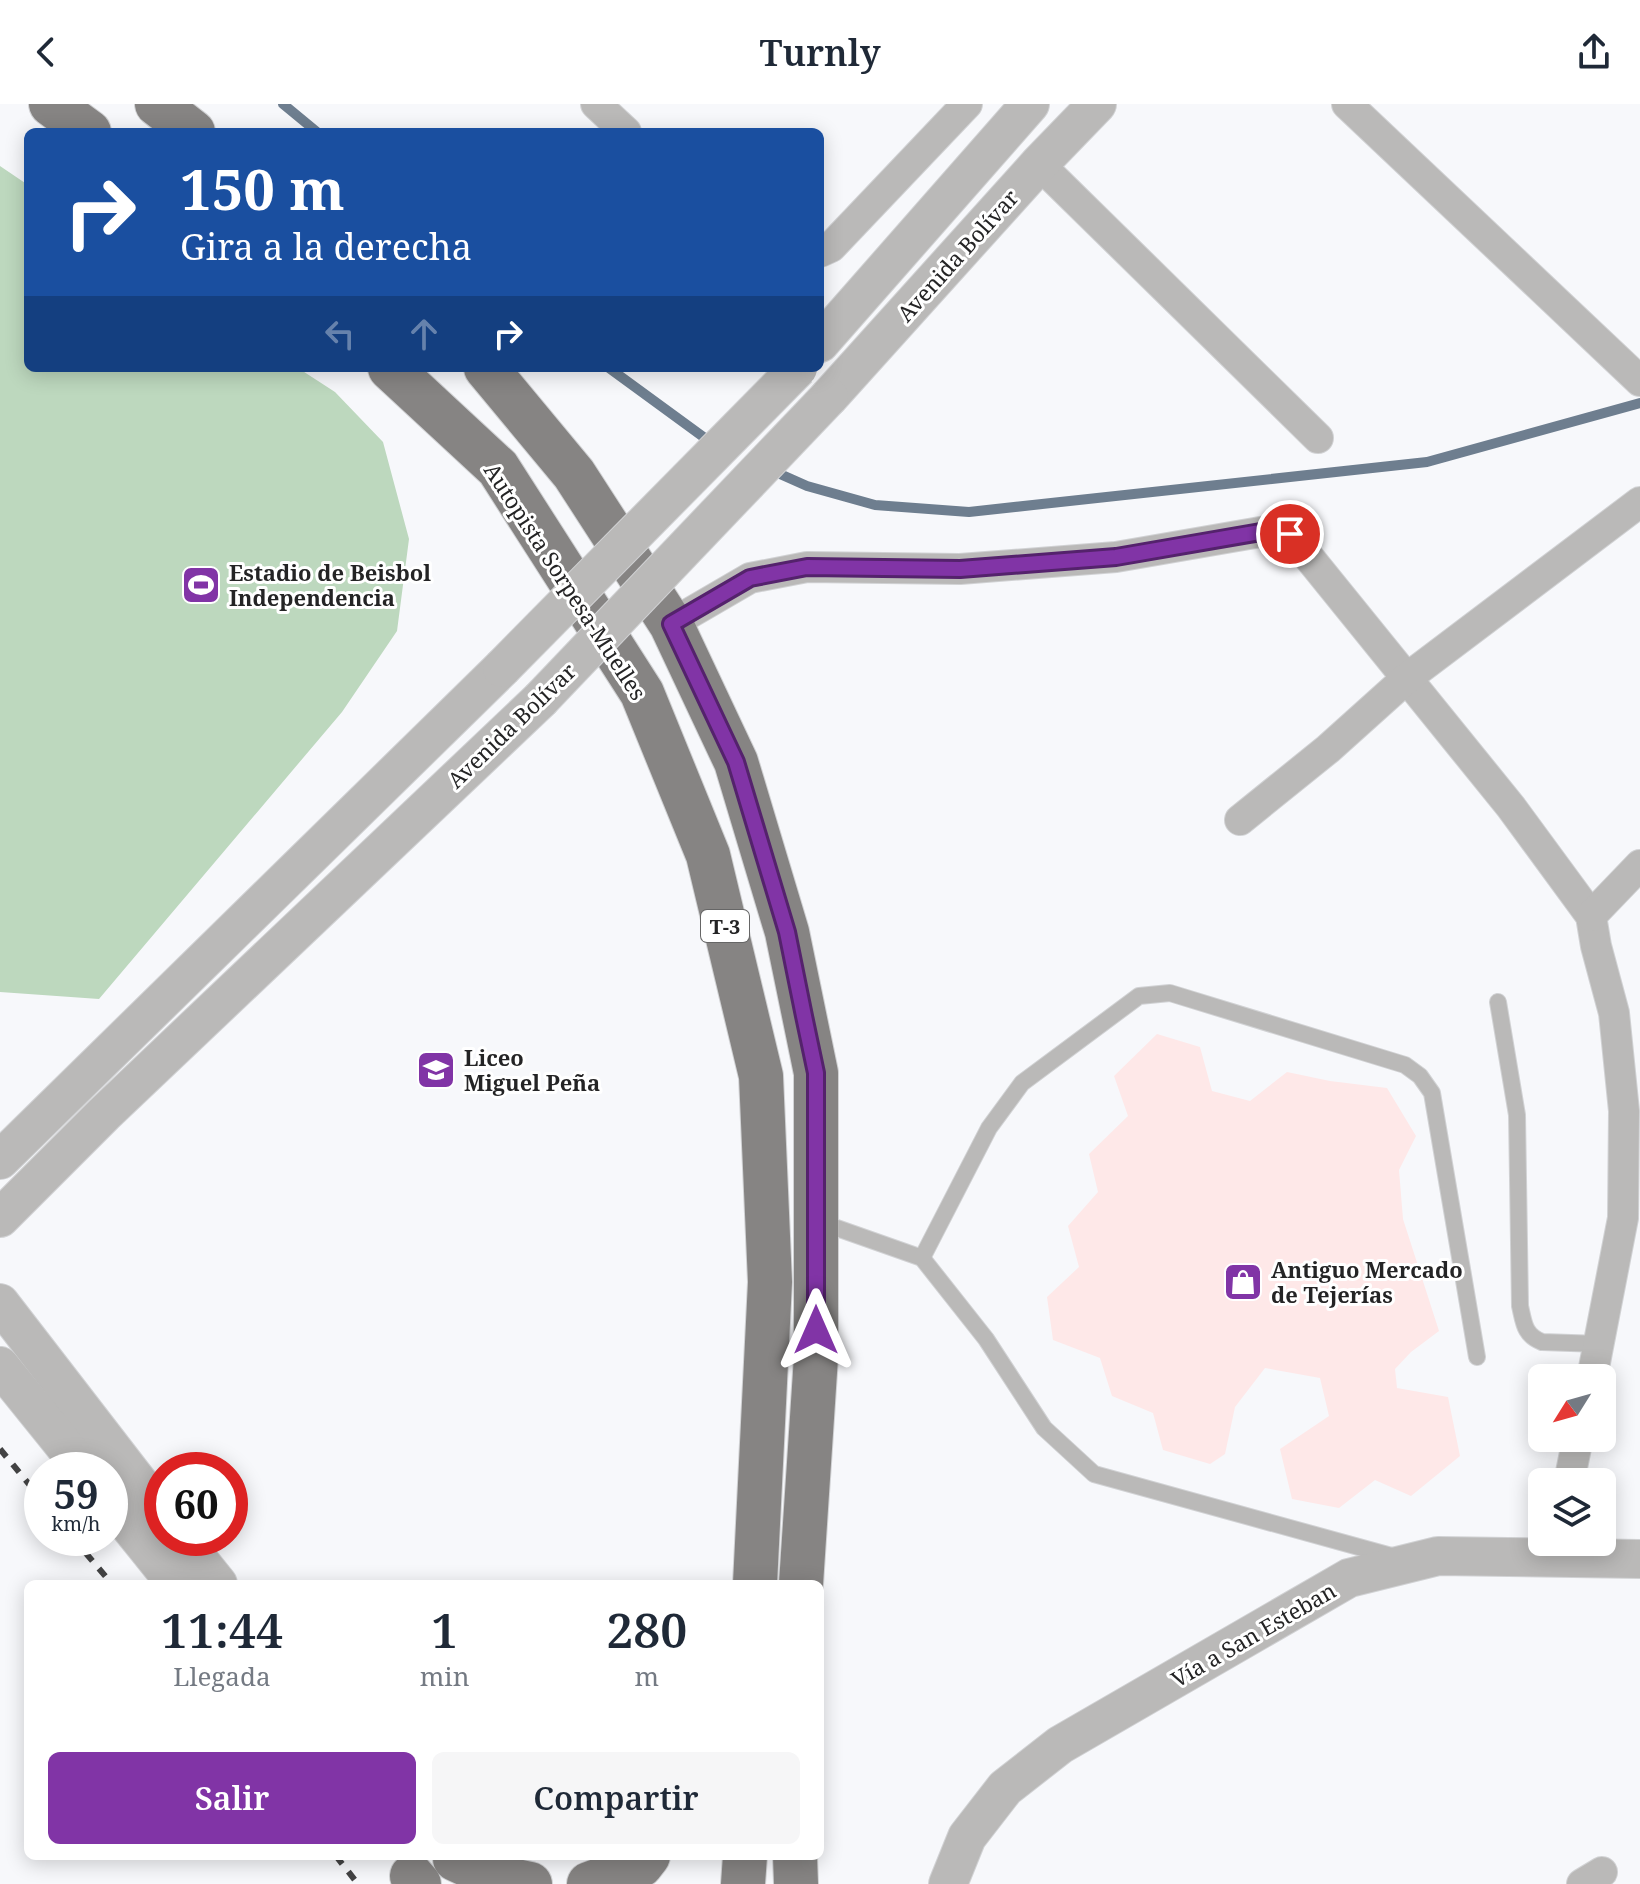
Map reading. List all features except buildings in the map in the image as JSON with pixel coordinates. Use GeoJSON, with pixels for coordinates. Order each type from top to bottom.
{"type":"FeatureCollection","features":[{"type":"Feature","properties":{"kind":"main road"},"geometry":{"type":"LineString","coordinates":[[51,104],[84,128]]}},
{"type":"Feature","properties":{"kind":"main road"},"geometry":{"type":"LineString","coordinates":[[157,104],[188,128]]}},
{"type":"Feature","properties":{"kind":"main road","name":"Autopista Sorpesa-Muelles"},"geometry":{"type":"LineString","coordinates":[[394,372],[498,468],[642,693],[708,855],[761,1076],[770,1282],[755,1580]]}},
{"type":"Feature","properties":{"kind":"main road","name":"T-3"},"geometry":{"type":"LineString","coordinates":[[489,372],[574,474],[671,624],[736,762],[787,932],[816,1073],[816,1357],[801,1580]]}},
{"type":"Feature","properties":{"kind":"main road"},"geometry":{"type":"LineString","coordinates":[[738,1580],[756,1528]]}},
{"type":"Feature","properties":{"kind":"main road"},"geometry":{"type":"LineString","coordinates":[[459,1860],[489,1875],[530,1884]]}},
{"type":"Feature","properties":{"kind":"main road"},"geometry":{"type":"LineString","coordinates":[[589,1884],[641,1865],[645,1860]]}},
{"type":"Feature","properties":{"kind":"main road"},"geometry":{"type":"LineString","coordinates":[[743,1884],[745,1860]]}},
{"type":"Feature","properties":{"kind":"main road"},"geometry":{"type":"LineString","coordinates":[[795,1860],[796,1884]]}},
{"type":"Feature","properties":{"kind":"street"},"geometry":{"type":"LineString","coordinates":[[596,104],[622,128]]}},
{"type":"Feature","properties":{"kind":"street"},"geometry":{"type":"LineString","coordinates":[[824,250],[831,247],[967,104]]}},
{"type":"Feature","properties":{"kind":"street"},"geometry":{"type":"LineString","coordinates":[[977,104],[1017,117]]}},
{"type":"Feature","properties":{"kind":"street","name":"Avenida Bolívar"},"geometry":{"type":"LineString","coordinates":[[0,1218],[104,1114],[540,700],[829,397],[1097,104]]}},
{"type":"Feature","properties":{"kind":"street"},"geometry":{"type":"LineString","coordinates":[[1347,104],[1634,376]]}},
{"type":"Feature","properties":{"kind":"street","name":"Avenida Bolívar"},"geometry":{"type":"LineString","coordinates":[[824,338],[1017,117]]}},
{"type":"Feature","properties":{"kind":"street"},"geometry":{"type":"LineString","coordinates":[[1039,164],[1318,438]]}},
{"type":"Feature","properties":{"kind":"street"},"geometry":{"type":"LineString","coordinates":[[0,1160],[502,668],[794,372]]}},
{"type":"Feature","properties":{"kind":"street"},"geometry":{"type":"LineString","coordinates":[[1240,820],[1328,749],[1407,678],[1640,502]]}},
{"type":"Feature","properties":{"kind":"street"},"geometry":{"type":"LineString","coordinates":[[671,624],[750,578],[807,567],[960,569],[1116,557],[1272,530],[1290,534],[1511,807],[1591,916],[1614,1013],[1624,1111],[1623,1218],[1595,1364]]}},
{"type":"Feature","properties":{"kind":"street"},"geometry":{"type":"LineString","coordinates":[[1591,916],[1640,865]]}},
{"type":"Feature","properties":{"kind":"street"},"geometry":{"type":"LineString","coordinates":[[0,1303],[144,1490]]}},
{"type":"Feature","properties":{"kind":"street"},"geometry":{"type":"LineString","coordinates":[[0,1366],[69,1452]]}},
{"type":"Feature","properties":{"kind":"street"},"geometry":{"type":"LineString","coordinates":[[128,1524],[173,1580]]}},
{"type":"Feature","properties":{"kind":"street","name":"Vía a San Esteban"},"geometry":{"type":"LineString","coordinates":[[948,1884],[967,1837],[1005,1788],[1060,1745],[1349,1578],[1438,1556],[1528,1551]]}},
{"type":"Feature","properties":{"kind":"street"},"geometry":{"type":"LineString","coordinates":[[195,1556],[215,1580]]}},
{"type":"Feature","properties":{"kind":"street","name":"Vía a San Esteban"},"geometry":{"type":"LineString","coordinates":[[1615,1556],[1640,1559]]}},
{"type":"Feature","properties":{"kind":"lane"},"geometry":{"type":"LineString","coordinates":[[922,1258],[989,1128],[1022,1083],[1139,996],[1170,993],[1405,1065],[1420,1076],[1432,1093],[1477,1357]]}},
{"type":"Feature","properties":{"kind":"lane"},"geometry":{"type":"LineString","coordinates":[[1498,1002],[1517,1115],[1520,1306],[1525,1331],[1542,1342],[1600,1344]]}},
{"type":"Feature","properties":{"kind":"lane"},"geometry":{"type":"LineString","coordinates":[[816,1220],[922,1258],[986,1339],[1044,1428],[1094,1474],[1414,1562]]}},
{"type":"Feature","properties":{"kind":"shaded area","name":"Antiguo Mercado de Tejerías"},"geometry":{"type":"Polygon","coordinates":[[[1157,1034],[1200,1047],[1212,1091],[1250,1101],[1287,1072],[1387,1088],[1416,1136],[1399,1170],[1403,1219],[1439,1331],[1411,1352],[1395,1369],[1397,1388],[1448,1397],[1460,1456],[1411,1496],[1375,1480],[1339,1508],[1292,1499],[1280,1449],[1329,1416],[1320,1378],[1265,1368],[1235,1407],[1225,1454],[1210,1464],[1163,1450],[1153,1413],[1112,1396],[1100,1358],[1053,1340],[1047,1297],[1079,1267],[1068,1226],[1098,1192],[1089,1154],[1128,1116],[1114,1076],[1157,1034]]]}},
{"type":"Feature","properties":{"kind":"green space","name":"Estadio de Beisbol Independencia"},"geometry":{"type":"Polygon","coordinates":[[[0,166],[24,182],[24,372],[304,372],[335,392],[383,442],[409,539],[397,631],[342,712],[99,999],[0,992],[0,166]]]}},
{"type":"Feature","properties":{"kind":"waterway"},"geometry":{"type":"LineString","coordinates":[[283,104],[312,128]]}},
{"type":"Feature","properties":{"kind":"waterway"},"geometry":{"type":"LineString","coordinates":[[614,372],[713,444]]}},
{"type":"Feature","properties":{"kind":"waterway"},"geometry":{"type":"LineString","coordinates":[[771,470],[807,486],[875,505],[969,512],[1427,462],[1640,403]]}},
{"type":"Feature","properties":{"kind":"railway"},"geometry":{"type":"LineString","coordinates":[[0,1449],[24,1478]]}},
{"type":"Feature","properties":{"kind":"railway"},"geometry":{"type":"LineString","coordinates":[[88,1556],[109,1580]]}},
{"type":"Feature","properties":{"kind":"railway"},"geometry":{"type":"LineString","coordinates":[[339,1860],[358,1884]]}},
{"type":"Feature","properties":{"kind":"place","name":"Estadio de Beisbol Independencia"},"geometry":{"type":"Point","coordinates":[201,585]}},
{"type":"Feature","properties":{"kind":"place","name":"Liceo Miguel Peña"},"geometry":{"type":"Point","coordinates":[436,1070]}},
{"type":"Feature","properties":{"kind":"place","name":"Antiguo Mercado de Tejerías"},"geometry":{"type":"Point","coordinates":[1243,1282]}},
{"type":"Feature","properties":{"kind":"route"},"geometry":{"type":"LineString","coordinates":[[816,1330],[816,1073],[787,932],[736,762],[671,624],[750,578],[807,567],[960,569],[1116,557],[1272,530],[1290,534]]}}]}
